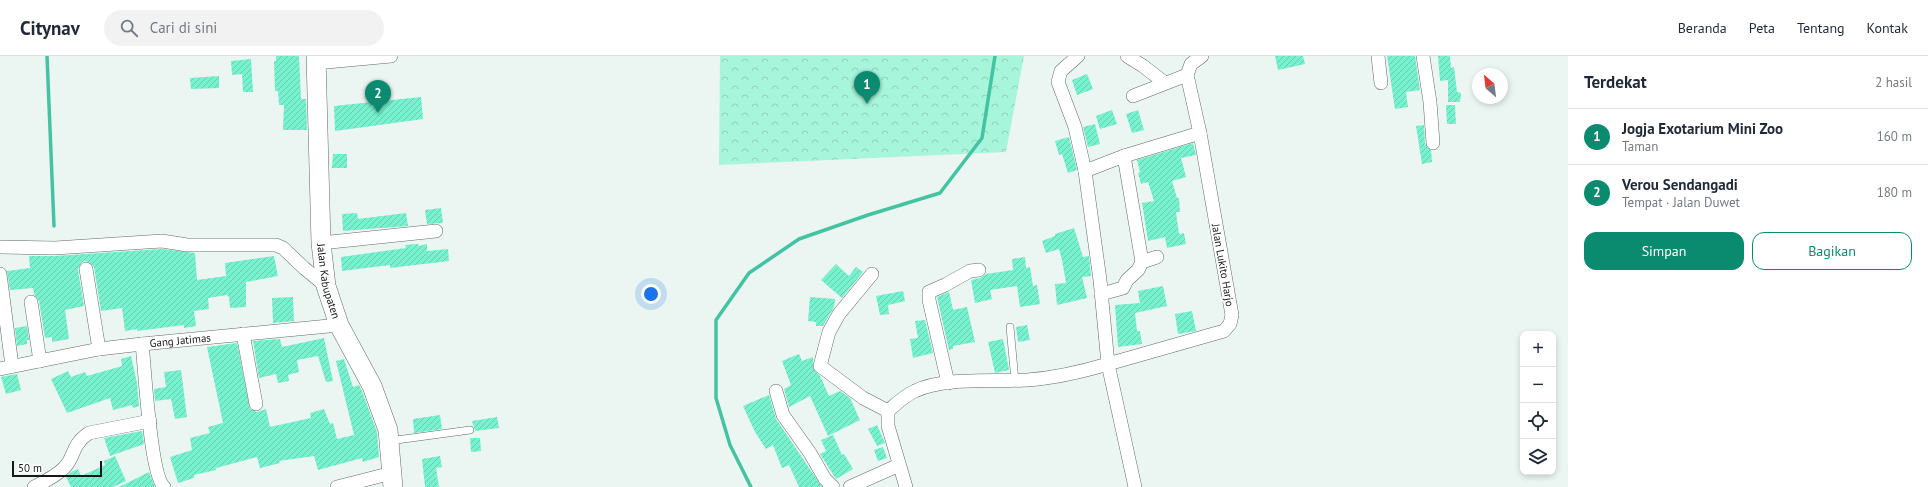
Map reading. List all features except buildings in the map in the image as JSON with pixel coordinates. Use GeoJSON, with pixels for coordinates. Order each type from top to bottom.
{"type":"FeatureCollection","features":[{"type":"Feature","properties":{"kind":"main road","name":"Jalan Kabupaten"},"geometry":{"type":"LineString","coordinates":[[316,59],[321,243],[326,286],[339,325],[372,386],[388,430],[393,480]]}},
{"type":"Feature","properties":{"kind":"street"},"geometry":{"type":"LineString","coordinates":[[316,59],[391,56]]}},
{"type":"Feature","properties":{"kind":"street"},"geometry":{"type":"LineString","coordinates":[[1078,56],[1061,71],[1058,82],[1075,127],[1085,171],[1101,294],[1108,364],[1135,487]]}},
{"type":"Feature","properties":{"kind":"street"},"geometry":{"type":"LineString","coordinates":[[1127,56],[1165,83]]}},
{"type":"Feature","properties":{"kind":"street"},"geometry":{"type":"LineString","coordinates":[[1133,96],[1187,75],[1191,64],[1202,56]]}},
{"type":"Feature","properties":{"kind":"street"},"geometry":{"type":"LineString","coordinates":[[1378,56],[1381,83]]}},
{"type":"Feature","properties":{"kind":"street"},"geometry":{"type":"LineString","coordinates":[[1423,56],[1430,102],[1433,144]]}},
{"type":"Feature","properties":{"kind":"street","name":"Jalan Lukito Harjo"},"geometry":{"type":"LineString","coordinates":[[888,411],[915,391],[925,387],[948,383],[1015,380],[1069,375],[1224,331],[1230,324],[1232,316],[1200,133],[1187,75]]}},
{"type":"Feature","properties":{"kind":"street"},"geometry":{"type":"LineString","coordinates":[[1085,171],[1124,156],[1200,133]]}},
{"type":"Feature","properties":{"kind":"street"},"geometry":{"type":"LineString","coordinates":[[1124,156],[1142,262]]}},
{"type":"Feature","properties":{"kind":"street"},"geometry":{"type":"LineString","coordinates":[[321,243],[436,231]]}},
{"type":"Feature","properties":{"kind":"street"},"geometry":{"type":"LineString","coordinates":[[0,247],[55,248],[162,241],[186,244],[276,245],[283,248],[326,286]]}},
{"type":"Feature","properties":{"kind":"street"},"geometry":{"type":"LineString","coordinates":[[1101,294],[1123,288],[1127,280],[1138,270],[1145,259],[1157,257]]}},
{"type":"Feature","properties":{"kind":"street"},"geometry":{"type":"LineString","coordinates":[[86,269],[99,349]]}},
{"type":"Feature","properties":{"kind":"street"},"geometry":{"type":"LineString","coordinates":[[948,383],[929,300],[929,292],[970,271],[979,270]]}},
{"type":"Feature","properties":{"kind":"street"},"geometry":{"type":"LineString","coordinates":[[0,274],[6,367],[99,349],[142,344]]}},
{"type":"Feature","properties":{"kind":"street"},"geometry":{"type":"LineString","coordinates":[[872,274],[839,314],[832,326],[827,338],[820,366],[863,398],[888,411],[888,426],[906,487]]}},
{"type":"Feature","properties":{"kind":"street"},"geometry":{"type":"LineString","coordinates":[[31,302],[40,361]]}},
{"type":"Feature","properties":{"kind":"street","name":"Gang Jatimas"},"geometry":{"type":"LineString","coordinates":[[164,487],[156,471],[142,344],[339,325]]}},
{"type":"Feature","properties":{"kind":"street"},"geometry":{"type":"LineString","coordinates":[[243,334],[256,404]]}},
{"type":"Feature","properties":{"kind":"street"},"geometry":{"type":"LineString","coordinates":[[776,391],[783,415],[787,422],[808,450],[825,479],[833,487]]}},
{"type":"Feature","properties":{"kind":"street"},"geometry":{"type":"LineString","coordinates":[[38,486],[64,468],[74,446],[89,433],[150,421]]}},
{"type":"Feature","properties":{"kind":"street"},"geometry":{"type":"LineString","coordinates":[[850,487],[900,465]]}},
{"type":"Feature","properties":{"kind":"street"},"geometry":{"type":"LineString","coordinates":[[337,487],[393,480]]}},
{"type":"Feature","properties":{"kind":"lane"},"geometry":{"type":"LineString","coordinates":[[1010,327],[1015,380]]}},
{"type":"Feature","properties":{"kind":"lane"},"geometry":{"type":"LineString","coordinates":[[389,441],[470,430]]}},
{"type":"Feature","properties":{"kind":"green space"},"geometry":{"type":"Polygon","coordinates":[[[720,56],[1024,56],[1006,152],[719,165],[720,56]]]}},
{"type":"Feature","properties":{"kind":"waterway"},"geometry":{"type":"LineString","coordinates":[[47,56],[54,226]]}},
{"type":"Feature","properties":{"kind":"waterway"},"geometry":{"type":"LineString","coordinates":[[751,487],[730,445],[716,398],[716,320],[749,273],[799,239],[868,215],[940,193],[982,138],[995,56]]}},
{"type":"Feature","properties":{"kind":"place","name":"Jogja Exotarium Mini Zoo"},"geometry":{"type":"Point","coordinates":[867,104]}},
{"type":"Feature","properties":{"kind":"place","name":"Verou Sendangadi"},"geometry":{"type":"Point","coordinates":[378,113]}}]}
